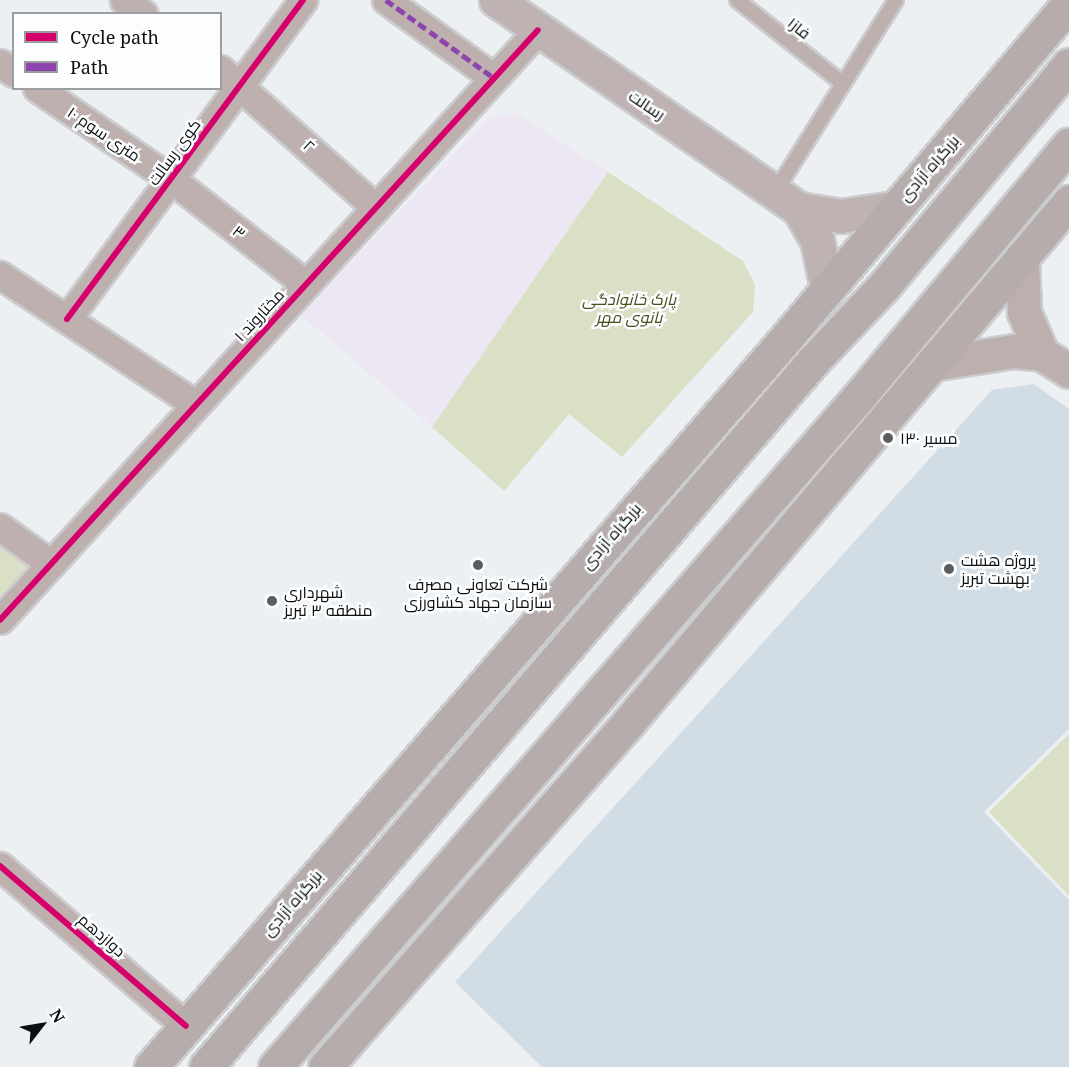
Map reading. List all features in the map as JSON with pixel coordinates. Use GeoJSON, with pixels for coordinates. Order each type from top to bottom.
{"type":"FeatureCollection","features":[{"type":"Feature","properties":{"kind":"highway","name":"بزرگراه آزادی"},"geometry":{"type":"LineString","coordinates":[[151,1067],[827,288],[1069,3]]}},
{"type":"Feature","properties":{"kind":"highway"},"geometry":{"type":"LineString","coordinates":[[967,123],[1064,70]]}},
{"type":"Feature","properties":{"kind":"highway"},"geometry":{"type":"LineString","coordinates":[[206,1067],[814,360],[884,286],[1064,70]]}},
{"type":"Feature","properties":{"kind":"highway"},"geometry":{"type":"LineString","coordinates":[[275,1067],[857,399],[1069,145]]}},
{"type":"Feature","properties":{"kind":"highway"},"geometry":{"type":"LineString","coordinates":[[325,1067],[628,723],[1069,202]]}},
{"type":"Feature","properties":{"kind":"highway"},"geometry":{"type":"LineString","coordinates":[[980,307],[1010,216]]}},
{"type":"Feature","properties":{"kind":"main road","name":"رسالت"},"geometry":{"type":"LineString","coordinates":[[496,0],[787,200]]}},
{"type":"Feature","properties":{"kind":"main road"},"geometry":{"type":"LineString","coordinates":[[787,200],[840,216],[894,208]]}},
{"type":"Feature","properties":{"kind":"main road"},"geometry":{"type":"LineString","coordinates":[[787,200],[817,240],[827,288]]}},
{"type":"Feature","properties":{"kind":"main road"},"geometry":{"type":"LineString","coordinates":[[1022,258],[1024,312],[1042,354]]}},
{"type":"Feature","properties":{"kind":"main road"},"geometry":{"type":"LineString","coordinates":[[932,364],[1000,350],[1042,354],[1069,371]]}},
{"type":"Feature","properties":{"kind":"street"},"geometry":{"type":"LineString","coordinates":[[124,0],[140,12]]}},
{"type":"Feature","properties":{"kind":"street","name":"کوی رسالت"},"geometry":{"type":"LineString","coordinates":[[67,319],[171,179],[231,76],[303,0]]}},
{"type":"Feature","properties":{"kind":"street"},"geometry":{"type":"LineString","coordinates":[[386,0],[494,78]]}},
{"type":"Feature","properties":{"kind":"street","name":"مختاروند ۱"},"geometry":{"type":"LineString","coordinates":[[0,620],[538,30]]}},
{"type":"Feature","properties":{"kind":"street","name":"۲"},"geometry":{"type":"LineString","coordinates":[[231,76],[376,208]]}},
{"type":"Feature","properties":{"kind":"street","name":"۱۰ متری سوم"},"geometry":{"type":"LineString","coordinates":[[40,90],[171,179]]}},
{"type":"Feature","properties":{"kind":"street","name":"۳"},"geometry":{"type":"LineString","coordinates":[[171,179],[306,284]]}},
{"type":"Feature","properties":{"kind":"street"},"geometry":{"type":"LineString","coordinates":[[0,275],[195,404]]}},
{"type":"Feature","properties":{"kind":"street"},"geometry":{"type":"LineString","coordinates":[[0,527],[51,564]]}},
{"type":"Feature","properties":{"kind":"street","name":"دوازدهم"},"geometry":{"type":"LineString","coordinates":[[0,866],[186,1026]]}},
{"type":"Feature","properties":{"kind":"lane","name":"فاز۱"},"geometry":{"type":"LineString","coordinates":[[737,0],[841,82]]}},
{"type":"Feature","properties":{"kind":"lane"},"geometry":{"type":"LineString","coordinates":[[787,200],[841,82],[889,3]]}},
{"type":"Feature","properties":{"kind":"shaded area"},"geometry":{"type":"Polygon","coordinates":[[[514,112],[608,172],[432,427],[301,315],[487,119],[514,112]]]}},
{"type":"Feature","properties":{"kind":"green space","name":"پارک خانوادگی بانوی مهر"},"geometry":{"type":"Polygon","coordinates":[[[608,172],[743,261],[755,285],[753,312],[622,457],[569,414],[504,491],[432,427],[608,172]]]}},
{"type":"Feature","properties":{"kind":"green space"},"geometry":{"type":"Polygon","coordinates":[[[0,546],[30,568],[0,599],[0,546]]]}},
{"type":"Feature","properties":{"kind":"green space"},"geometry":{"type":"Polygon","coordinates":[[[1069,734],[1069,896],[989,812],[1069,734]]]}},
{"type":"Feature","properties":{"kind":"building","name":"پروژه هشت بهشت تبریز"},"geometry":{"type":"Polygon","coordinates":[[[1034,384],[1069,409],[1069,729],[984,812],[1069,900],[1069,1067],[542,1067],[455,982],[992,390],[1034,384]]]}},
{"type":"Feature","properties":{"kind":"marked path"},"geometry":{"type":"LineString","coordinates":[[386,0],[494,78]]}},
{"type":"Feature","properties":{"kind":"cycle path"},"geometry":{"type":"LineString","coordinates":[[67,319],[303,0]]}},
{"type":"Feature","properties":{"kind":"cycle path"},"geometry":{"type":"LineString","coordinates":[[0,620],[538,30]]}},
{"type":"Feature","properties":{"kind":"cycle path"},"geometry":{"type":"LineString","coordinates":[[0,866],[186,1026]]}},
{"type":"Feature","properties":{"kind":"place","name":"مسیر ۱۳۰"},"geometry":{"type":"Point","coordinates":[888,438]}},
{"type":"Feature","properties":{"kind":"place","name":"شرکت تعاونی مصرف سازمان جهاد کشاورزی"},"geometry":{"type":"Point","coordinates":[478,565]}},
{"type":"Feature","properties":{"kind":"place","name":"پروژه هشت بهشت تبریز"},"geometry":{"type":"Point","coordinates":[949,569]}},
{"type":"Feature","properties":{"kind":"place","name":"شهرداری منطقه ۳ تبریز"},"geometry":{"type":"Point","coordinates":[272,601]}}]}
